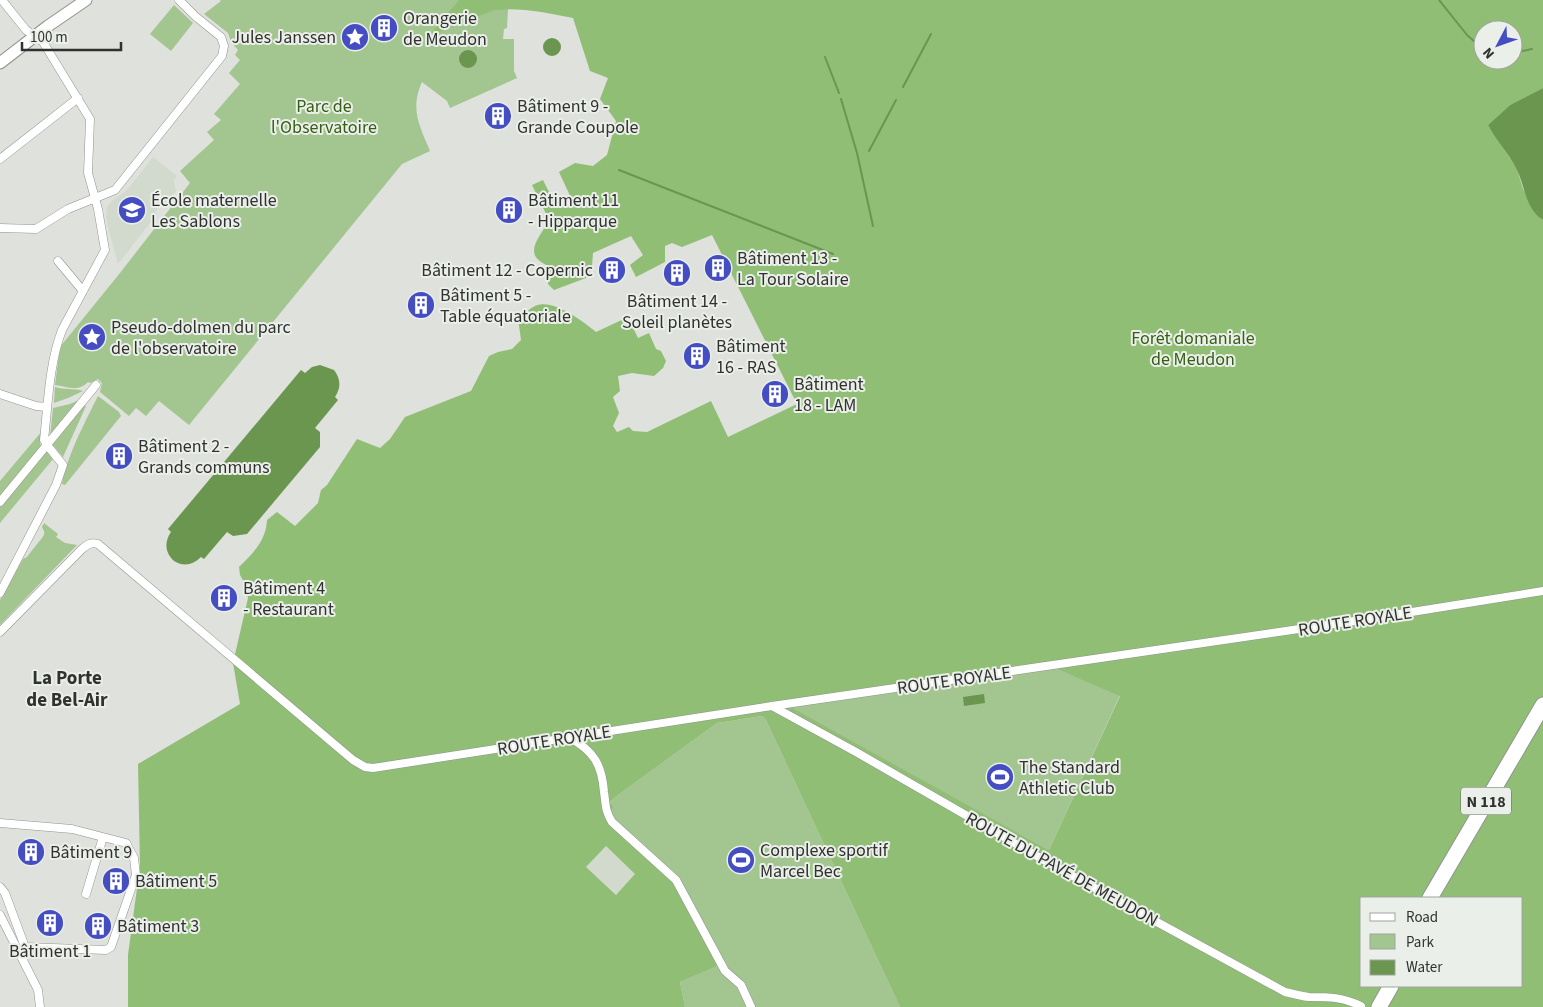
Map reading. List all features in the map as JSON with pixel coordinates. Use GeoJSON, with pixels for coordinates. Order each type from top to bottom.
{"type":"FeatureCollection","features":[{"type":"Feature","properties":{"kind":"highway","name":"N 118"},"geometry":{"type":"LineString","coordinates":[[1431,897],[1543,705]]}},
{"type":"Feature","properties":{"kind":"highway","name":"N 118"},"geometry":{"type":"LineString","coordinates":[[1443,897],[1543,725]]}},
{"type":"Feature","properties":{"kind":"highway"},"geometry":{"type":"LineString","coordinates":[[1364,1006],[1379,987]]}},
{"type":"Feature","properties":{"kind":"highway"},"geometry":{"type":"LineString","coordinates":[[1379,1007],[1390,987]]}},
{"type":"Feature","properties":{"kind":"main road"},"geometry":{"type":"LineString","coordinates":[[0,63],[86,0]]}},
{"type":"Feature","properties":{"kind":"street"},"geometry":{"type":"LineString","coordinates":[[0,593],[56,485],[63,465],[44,440],[57,344],[105,250],[88,174],[90,119],[43,42],[26,30],[2,0]]}},
{"type":"Feature","properties":{"kind":"street"},"geometry":{"type":"LineString","coordinates":[[0,228],[36,229],[68,209],[94,197],[112,192],[118,187],[222,56],[224,46],[221,37],[179,0]]}},
{"type":"Feature","properties":{"kind":"street"},"geometry":{"type":"LineString","coordinates":[[0,159],[78,98]]}},
{"type":"Feature","properties":{"kind":"street"},"geometry":{"type":"LineString","coordinates":[[58,262],[83,291]]}},
{"type":"Feature","properties":{"kind":"street"},"geometry":{"type":"LineString","coordinates":[[0,502],[96,386]]}},
{"type":"Feature","properties":{"kind":"street"},"geometry":{"type":"LineString","coordinates":[[0,394],[36,406],[48,407]]}},
{"type":"Feature","properties":{"kind":"street","name":"ROUTE ROYALE"},"geometry":{"type":"LineString","coordinates":[[0,632],[82,549],[93,542],[104,548],[359,764],[373,768],[772,706],[1152,652],[1543,591]]}},
{"type":"Feature","properties":{"kind":"street","name":"ROUTE DU PAVÉ DE MEUDON"},"geometry":{"type":"LineString","coordinates":[[772,706],[1049,863],[1285,992],[1307,997],[1332,996],[1348,999],[1364,1006]]}},
{"type":"Feature","properties":{"kind":"street"},"geometry":{"type":"LineString","coordinates":[[570,737],[586,749],[598,763],[602,772],[606,812],[609,817],[676,880],[725,970],[741,985],[751,1007]]}},
{"type":"Feature","properties":{"kind":"street"},"geometry":{"type":"LineString","coordinates":[[0,823],[72,829],[126,843],[134,858],[136,875],[111,947],[106,950],[25,947],[5,893],[0,887]]}},
{"type":"Feature","properties":{"kind":"street"},"geometry":{"type":"LineString","coordinates":[[86,894],[103,837]]}},
{"type":"Feature","properties":{"kind":"street"},"geometry":{"type":"LineString","coordinates":[[0,915],[38,990],[40,1007]]}},
{"type":"Feature","properties":{"kind":"shaded area","name":"École maternelle Les Sablons"},"geometry":{"type":"Polygon","coordinates":[[[153,157],[177,176],[174,181],[176,191],[163,207],[159,207],[155,212],[157,214],[118,264],[108,227],[107,207],[127,190],[153,157]]]}},
{"type":"Feature","properties":{"kind":"shaded area"},"geometry":{"type":"Polygon","coordinates":[[[606,846],[636,874],[616,895],[586,867],[606,846]]]}},
{"type":"Feature","properties":{"kind":"green space","name":"Parc de l'Observatoire"},"geometry":{"type":"Polygon","coordinates":[[[220,0],[507,0],[507,28],[504,29],[503,39],[514,39],[514,71],[517,78],[450,108],[447,101],[422,82],[418,92],[416,109],[419,125],[430,151],[402,164],[189,425],[159,401],[146,416],[136,408],[129,416],[100,392],[102,383],[98,379],[76,388],[55,385],[60,347],[190,183],[180,171],[214,140],[207,132],[221,120],[214,114],[240,84],[229,73],[240,60],[235,55],[238,50],[231,42],[228,33],[204,14],[220,0]]]}},
{"type":"Feature","properties":{"kind":"green space","name":"Forêt domaniale de Meudon"},"geometry":{"type":"Polygon","coordinates":[[[459,0],[1543,0],[1543,88],[1510,105],[1488,125],[1517,169],[1523,189],[1543,220],[1543,1007],[900,1007],[766,720],[762,716],[717,723],[610,802],[614,807],[610,811],[611,815],[672,881],[719,965],[680,982],[685,1007],[128,1007],[128,955],[140,866],[138,764],[240,704],[233,663],[248,598],[239,567],[254,552],[264,534],[267,520],[277,512],[295,526],[318,503],[321,490],[327,485],[357,439],[380,448],[390,439],[405,417],[471,391],[489,356],[512,349],[521,340],[518,318],[533,307],[542,304],[567,312],[596,332],[628,317],[638,338],[649,333],[656,349],[661,351],[666,361],[663,368],[654,376],[632,373],[618,376],[620,391],[613,397],[619,413],[613,426],[617,432],[629,427],[633,431],[647,432],[711,401],[728,437],[797,404],[712,235],[682,247],[672,243],[665,246],[665,262],[636,277],[630,265],[643,255],[631,236],[593,253],[592,266],[586,278],[554,290],[548,284],[549,266],[541,262],[534,252],[537,240],[549,220],[532,185],[543,180],[557,208],[572,200],[559,172],[575,163],[593,166],[607,155],[616,121],[600,99],[608,78],[590,71],[573,18],[544,12],[494,10],[429,36],[459,0]],[[1050,666],[787,705],[1049,850],[1120,696],[1050,666]],[[606,846],[586,867],[616,895],[635,874],[606,846]]]}},
{"type":"Feature","properties":{"kind":"green space"},"geometry":{"type":"Polygon","coordinates":[[[174,5],[193,23],[171,51],[150,34],[174,5]]]}},
{"type":"Feature","properties":{"kind":"green space"},"geometry":{"type":"Polygon","coordinates":[[[55,387],[76,390],[83,391],[54,403],[55,387]]]}},
{"type":"Feature","properties":{"kind":"green space"},"geometry":{"type":"Polygon","coordinates":[[[98,396],[119,412],[121,416],[65,485],[62,484],[72,451],[98,396]]]}},
{"type":"Feature","properties":{"kind":"green space"},"geometry":{"type":"Polygon","coordinates":[[[80,401],[50,437],[53,408],[80,401]]]}},
{"type":"Feature","properties":{"kind":"green space"},"geometry":{"type":"Polygon","coordinates":[[[84,405],[86,406],[63,457],[52,444],[84,405]]]}},
{"type":"Feature","properties":{"kind":"green space"},"geometry":{"type":"Polygon","coordinates":[[[42,431],[40,444],[42,446],[0,497],[0,481],[42,431]]]}},
{"type":"Feature","properties":{"kind":"green space"},"geometry":{"type":"Polygon","coordinates":[[[46,451],[53,459],[0,523],[0,506],[46,451]]]}},
{"type":"Feature","properties":{"kind":"green space"},"geometry":{"type":"Polygon","coordinates":[[[44,523],[58,534],[56,537],[65,543],[77,545],[0,625],[0,600],[23,559],[27,557],[44,535],[42,527],[44,523]]]}},
{"type":"Feature","properties":{"kind":"green space","name":"The Standard Athletic Club"},"geometry":{"type":"Polygon","coordinates":[[[1050,666],[1120,695],[1049,850],[786,705],[1050,666]]]}},
{"type":"Feature","properties":{"kind":"green space","name":"Complexe sportif Marcel Bec"},"geometry":{"type":"Polygon","coordinates":[[[762,716],[766,720],[900,1007],[685,1007],[680,982],[718,965],[611,815],[610,810],[614,807],[610,802],[717,723],[762,716]]]}},
{"type":"Feature","properties":{"kind":"water"},"geometry":{"type":"Polygon","coordinates":[[[552,38],[558,41],[561,47],[558,53],[552,56],[546,53],[543,47],[546,41],[552,38]]]}},
{"type":"Feature","properties":{"kind":"water"},"geometry":{"type":"Polygon","coordinates":[[[468,50],[474,53],[477,59],[474,65],[468,68],[462,65],[459,59],[462,53],[468,50]]]}},
{"type":"Feature","properties":{"kind":"water"},"geometry":{"type":"Polygon","coordinates":[[[1543,88],[1543,220],[1532,210],[1516,168],[1488,125],[1510,105],[1543,88]]]}},
{"type":"Feature","properties":{"kind":"water"},"geometry":{"type":"Polygon","coordinates":[[[320,365],[334,370],[339,383],[335,397],[338,400],[315,428],[320,432],[320,447],[247,534],[233,536],[227,532],[204,559],[201,557],[195,562],[185,564],[174,561],[166,547],[171,532],[168,529],[301,370],[305,373],[312,367],[320,365]]]}},
{"type":"Feature","properties":{"kind":"water"},"geometry":{"type":"Polygon","coordinates":[[[984,694],[985,703],[964,706],[963,697],[984,694]]]}},
{"type":"Feature","properties":{"kind":"waterway"},"geometry":{"type":"LineString","coordinates":[[1439,0],[1473,40]]}},
{"type":"Feature","properties":{"kind":"waterway"},"geometry":{"type":"LineString","coordinates":[[903,87],[931,34]]}},
{"type":"Feature","properties":{"kind":"waterway"},"geometry":{"type":"LineString","coordinates":[[1523,51],[1532,49]]}},
{"type":"Feature","properties":{"kind":"waterway"},"geometry":{"type":"LineString","coordinates":[[825,57],[839,93]]}},
{"type":"Feature","properties":{"kind":"waterway"},"geometry":{"type":"LineString","coordinates":[[841,99],[857,153],[873,226]]}},
{"type":"Feature","properties":{"kind":"waterway"},"geometry":{"type":"LineString","coordinates":[[869,151],[896,100]]}},
{"type":"Feature","properties":{"kind":"waterway"},"geometry":{"type":"LineString","coordinates":[[619,170],[833,254]]}},
{"type":"Feature","properties":{"kind":"place","name":"Orangerie de Meudon"},"geometry":{"type":"Point","coordinates":[384,28]}},
{"type":"Feature","properties":{"kind":"place","name":"Jules Janssen"},"geometry":{"type":"Point","coordinates":[355,37]}},
{"type":"Feature","properties":{"kind":"place","name":"Bâtiment 9 - Grande Coupole"},"geometry":{"type":"Point","coordinates":[498,116]}},
{"type":"Feature","properties":{"kind":"place","name":"École maternelle Les Sablons"},"geometry":{"type":"Point","coordinates":[132,210]}},
{"type":"Feature","properties":{"kind":"place","name":"Bâtiment 11 - Hipparque"},"geometry":{"type":"Point","coordinates":[509,210]}},
{"type":"Feature","properties":{"kind":"place","name":"Bâtiment 13 - La Tour Solaire"},"geometry":{"type":"Point","coordinates":[718,268]}},
{"type":"Feature","properties":{"kind":"place","name":"Bâtiment 12 - Copernic"},"geometry":{"type":"Point","coordinates":[612,270]}},
{"type":"Feature","properties":{"kind":"place","name":"Bâtiment 14 - Soleil planètes"},"geometry":{"type":"Point","coordinates":[677,273]}},
{"type":"Feature","properties":{"kind":"place","name":"Bâtiment 5 - Table équatoriale"},"geometry":{"type":"Point","coordinates":[421,305]}},
{"type":"Feature","properties":{"kind":"place","name":"Pseudo-dolmen du parc de l'observatoire"},"geometry":{"type":"Point","coordinates":[92,337]}},
{"type":"Feature","properties":{"kind":"place","name":"Bâtiment 16 - RAS"},"geometry":{"type":"Point","coordinates":[697,356]}},
{"type":"Feature","properties":{"kind":"place","name":"Bâtiment 18 - LAM"},"geometry":{"type":"Point","coordinates":[775,394]}},
{"type":"Feature","properties":{"kind":"place","name":"Bâtiment 2 - Grands communs"},"geometry":{"type":"Point","coordinates":[119,456]}},
{"type":"Feature","properties":{"kind":"place","name":"Bâtiment 4 - Restaurant"},"geometry":{"type":"Point","coordinates":[224,598]}},
{"type":"Feature","properties":{"kind":"place","name":"The Standard Athletic Club"},"geometry":{"type":"Point","coordinates":[1000,777]}},
{"type":"Feature","properties":{"kind":"place","name":"Bâtiment 9"},"geometry":{"type":"Point","coordinates":[31,852]}},
{"type":"Feature","properties":{"kind":"place","name":"Complexe sportif Marcel Bec"},"geometry":{"type":"Point","coordinates":[741,860]}},
{"type":"Feature","properties":{"kind":"place","name":"Bâtiment 5"},"geometry":{"type":"Point","coordinates":[116,881]}},
{"type":"Feature","properties":{"kind":"place","name":"Bâtiment 1"},"geometry":{"type":"Point","coordinates":[50,923]}},
{"type":"Feature","properties":{"kind":"place","name":"Bâtiment 3"},"geometry":{"type":"Point","coordinates":[98,926]}},
{"type":"Feature","properties":{"kind":"district","name":"La Porte de Bel-Air"},"geometry":{"type":"Point","coordinates":[67,688]}}]}
